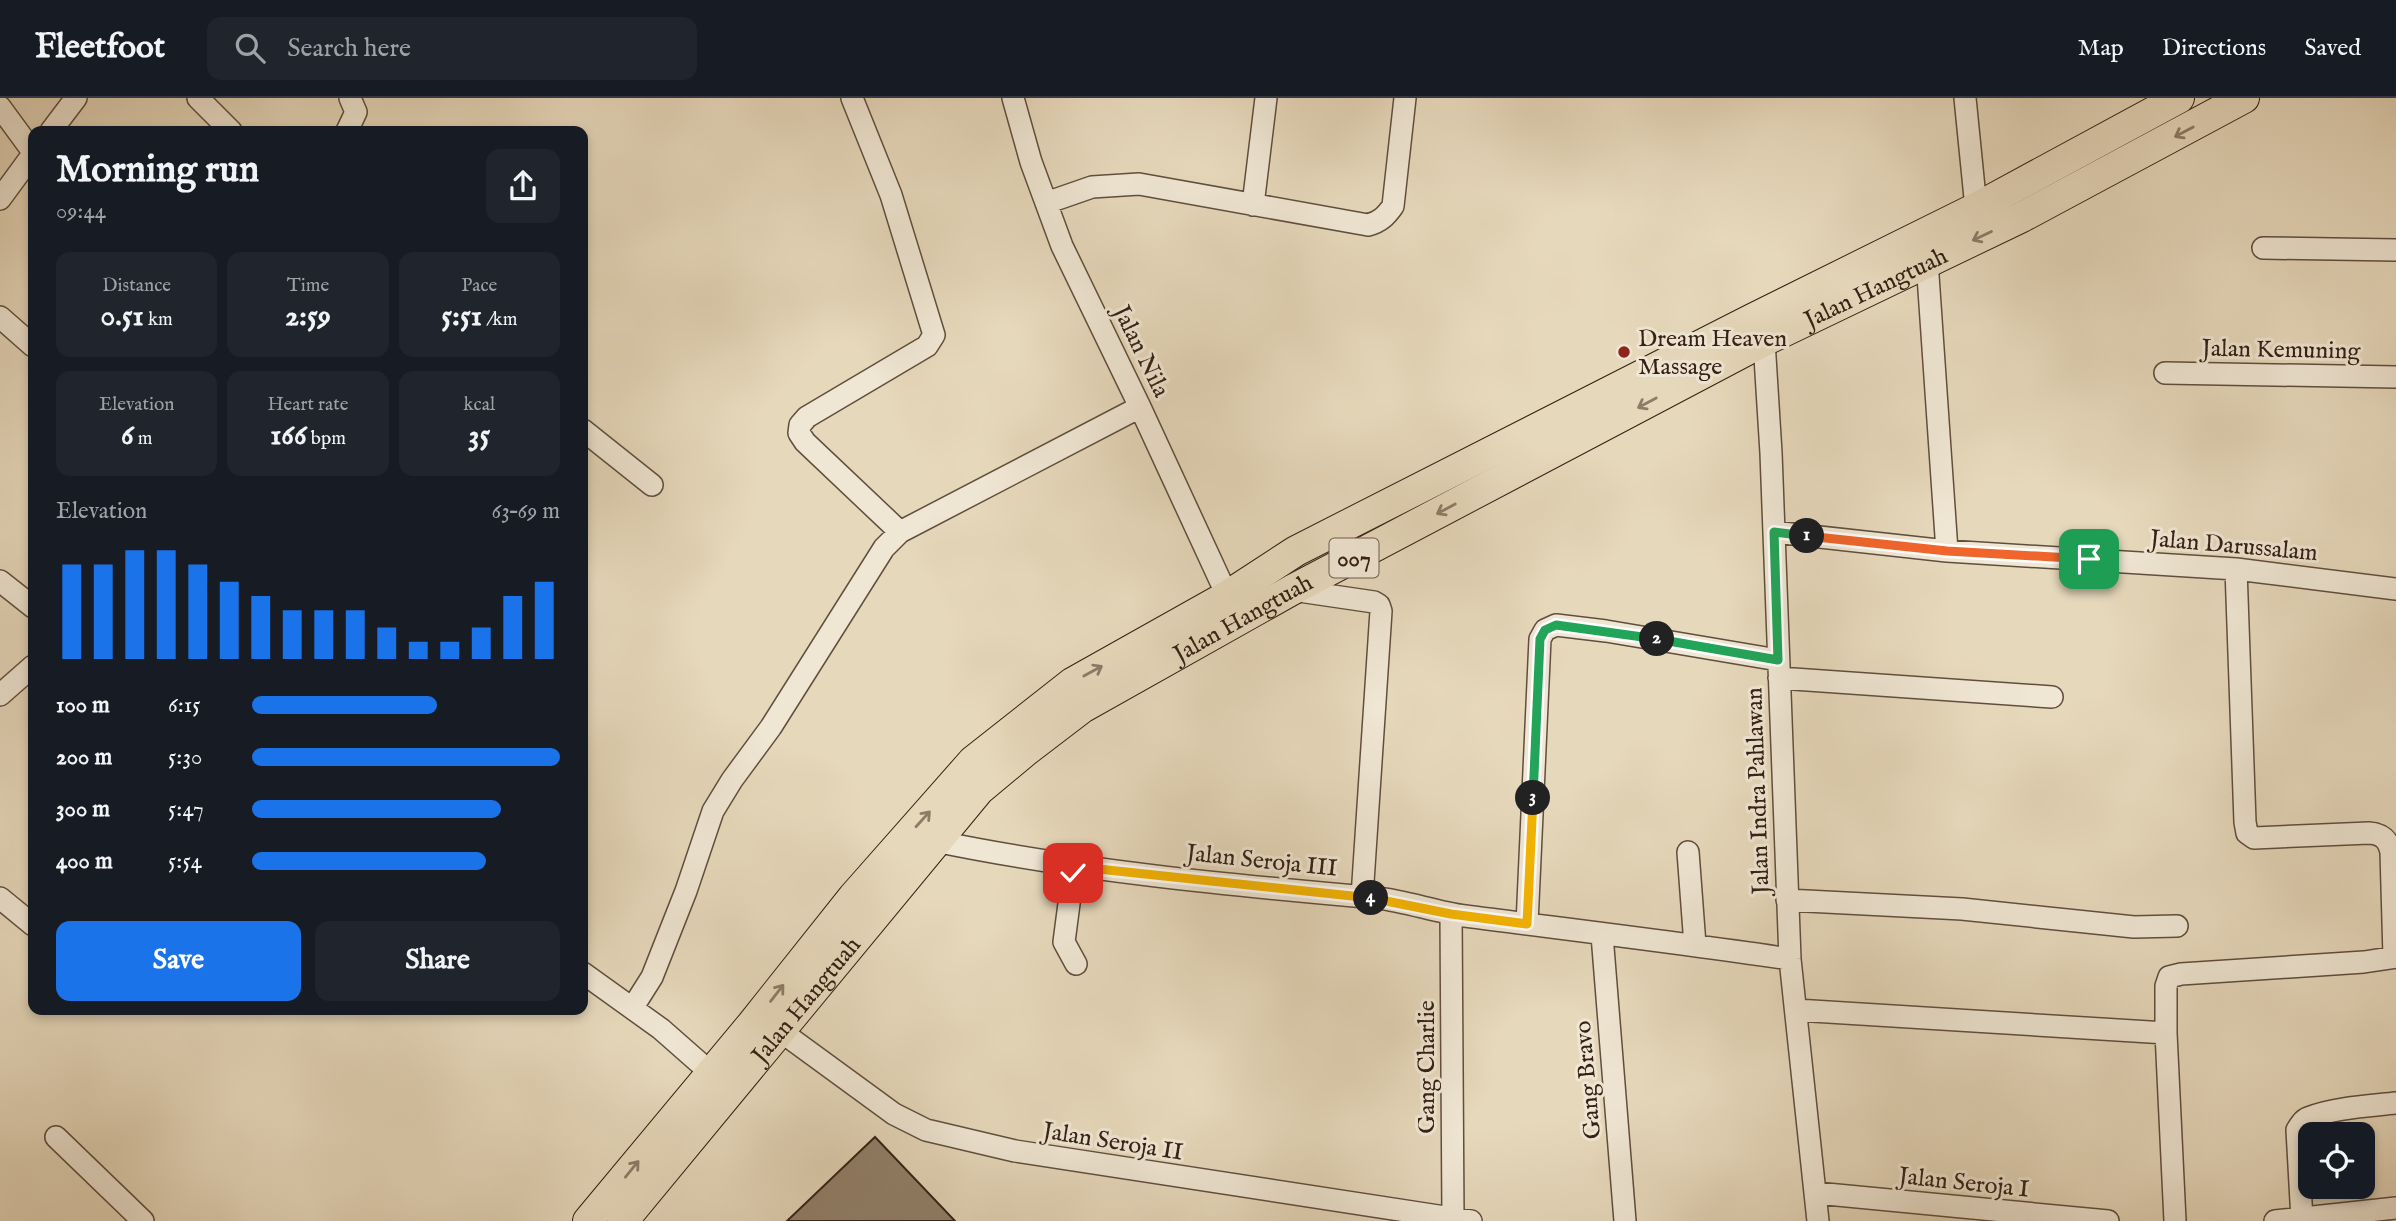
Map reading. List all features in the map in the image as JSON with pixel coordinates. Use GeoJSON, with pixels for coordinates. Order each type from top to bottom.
{"type":"FeatureCollection","features":[{"type":"Feature","properties":{"kind":"highway","name":"Jalan Hangtuah"},"geometry":{"type":"LineString","coordinates":[[623,1221],[779,1030],[863,907],[973,761],[1072,683],[1233,609],[1292,590],[1976,208],[2179,98]]}},
{"type":"Feature","properties":{"kind":"highway","name":"Jalan Hangtuah"},"geometry":{"type":"LineString","coordinates":[[588,1221],[710,1073],[863,907],[935,841],[979,790],[1082,708],[1233,609],[1296,551],[1758,330],[1927,261],[2022,217],[2244,98]]}},
{"type":"Feature","properties":{"kind":"street"},"geometry":{"type":"LineString","coordinates":[[55,126],[76,98]]}},
{"type":"Feature","properties":{"kind":"street"},"geometry":{"type":"LineString","coordinates":[[198,98],[226,126]]}},
{"type":"Feature","properties":{"kind":"street"},"geometry":{"type":"LineString","coordinates":[[852,98],[891,195],[934,335],[927,346],[807,417],[800,425],[799,433],[804,442],[900,532]]}},
{"type":"Feature","properties":{"kind":"street","name":"Jalan Nila"},"geometry":{"type":"LineString","coordinates":[[1013,98],[1062,246],[1233,609]]}},
{"type":"Feature","properties":{"kind":"street"},"geometry":{"type":"LineString","coordinates":[[1252,205],[1266,98]]}},
{"type":"Feature","properties":{"kind":"street"},"geometry":{"type":"LineString","coordinates":[[1046,203],[1092,187],[1139,184],[1368,225],[1382,220],[1393,205],[1405,98]]}},
{"type":"Feature","properties":{"kind":"street"},"geometry":{"type":"LineString","coordinates":[[1965,98],[1976,208]]}},
{"type":"Feature","properties":{"kind":"street"},"geometry":{"type":"LineString","coordinates":[[0,107],[28,146]]}},
{"type":"Feature","properties":{"kind":"street"},"geometry":{"type":"LineString","coordinates":[[0,199],[28,160]]}},
{"type":"Feature","properties":{"kind":"street"},"geometry":{"type":"LineString","coordinates":[[2263,248],[2396,250]]}},
{"type":"Feature","properties":{"kind":"street"},"geometry":{"type":"LineString","coordinates":[[1927,261],[1947,551]]}},
{"type":"Feature","properties":{"kind":"street"},"geometry":{"type":"LineString","coordinates":[[0,317],[28,342]]}},
{"type":"Feature","properties":{"kind":"street","name":"Jalan Indra Pahlawan"},"geometry":{"type":"LineString","coordinates":[[1758,330],[1774,532],[1790,960],[1818,1221]]}},
{"type":"Feature","properties":{"kind":"street","name":"Jalan Kemuning"},"geometry":{"type":"LineString","coordinates":[[2165,373],[2396,377]]}},
{"type":"Feature","properties":{"kind":"street"},"geometry":{"type":"LineString","coordinates":[[633,1007],[652,976],[686,891],[713,811],[771,727],[884,548],[900,532],[1140,407]]}},
{"type":"Feature","properties":{"kind":"street"},"geometry":{"type":"LineString","coordinates":[[588,434],[652,485]]}},
{"type":"Feature","properties":{"kind":"street","name":"Jalan Darussalam"},"geometry":{"type":"LineString","coordinates":[[1774,532],[1947,551],[2236,569],[2396,590]]}},
{"type":"Feature","properties":{"kind":"street"},"geometry":{"type":"LineString","coordinates":[[2175,1221],[2166,1032],[2166,986],[2169,977],[2364,962],[2395,957],[2390,852],[2389,843],[2384,837],[2369,833],[2254,838],[2247,833],[2236,569]]}},
{"type":"Feature","properties":{"kind":"street"},"geometry":{"type":"LineString","coordinates":[[0,581],[28,603]]}},
{"type":"Feature","properties":{"kind":"street"},"geometry":{"type":"LineString","coordinates":[[1292,590],[1374,602],[1379,605],[1381,611],[1362,897]]}},
{"type":"Feature","properties":{"kind":"street"},"geometry":{"type":"LineString","coordinates":[[1527,924],[1540,639],[1545,630],[1556,625],[1606,631],[1778,669],[2052,696]]}},
{"type":"Feature","properties":{"kind":"street"},"geometry":{"type":"LineString","coordinates":[[0,695],[28,670]]}},
{"type":"Feature","properties":{"kind":"street","name":"Jalan Seroja III"},"geometry":{"type":"LineString","coordinates":[[935,841],[1070,866],[1392,900],[1451,914],[1790,960]]}},
{"type":"Feature","properties":{"kind":"street"},"geometry":{"type":"LineString","coordinates":[[1688,852],[1695,945]]}},
{"type":"Feature","properties":{"kind":"street"},"geometry":{"type":"LineString","coordinates":[[1070,866],[1073,873],[1064,942],[1076,964]]}},
{"type":"Feature","properties":{"kind":"street"},"geometry":{"type":"LineString","coordinates":[[0,898],[28,921]]}},
{"type":"Feature","properties":{"kind":"street"},"geometry":{"type":"LineString","coordinates":[[1787,900],[1962,909],[2134,927],[2177,926]]}},
{"type":"Feature","properties":{"kind":"street","name":"Gang Charlie"},"geometry":{"type":"LineString","coordinates":[[1451,914],[1462,1220]]}},
{"type":"Feature","properties":{"kind":"street","name":"Gang Bravo"},"geometry":{"type":"LineString","coordinates":[[1602,935],[1625,1221]]}},
{"type":"Feature","properties":{"kind":"street"},"geometry":{"type":"LineString","coordinates":[[588,976],[661,1029],[710,1073]]}},
{"type":"Feature","properties":{"kind":"street"},"geometry":{"type":"LineString","coordinates":[[1796,1010],[2166,1032]]}},
{"type":"Feature","properties":{"kind":"street","name":"Jalan Seroja II"},"geometry":{"type":"LineString","coordinates":[[779,1030],[894,1114],[926,1130],[1015,1151],[1424,1218],[1462,1220]]}},
{"type":"Feature","properties":{"kind":"street"},"geometry":{"type":"LineString","coordinates":[[2302,1220],[2297,1130],[2302,1122],[2346,1109],[2396,1103]]}},
{"type":"Feature","properties":{"kind":"street"},"geometry":{"type":"LineString","coordinates":[[56,1137],[143,1221]]}},
{"type":"Feature","properties":{"kind":"street","name":"Jalan Seroja I"},"geometry":{"type":"LineString","coordinates":[[1816,1193],[2108,1221]]}},
{"type":"Feature","properties":{"kind":"street"},"geometry":{"type":"LineString","coordinates":[[2276,1221],[2396,1208]]}},
{"type":"Feature","properties":{"kind":"building"},"geometry":{"type":"Polygon","coordinates":[[[875,1137],[955,1221],[787,1221],[875,1137]]]}},
{"type":"Feature","properties":{"kind":"place","name":"Dream Heaven Massage"},"geometry":{"type":"Point","coordinates":[1624,352]}},
{"type":"Feature","properties":{"kind":"route"},"geometry":{"type":"LineString","coordinates":[[1073,873],[1070,866],[1378,898],[1451,914],[1527,924],[1540,639],[1545,630],[1556,625],[1606,631],[1778,660],[1774,532],[1947,551],[2089,559]]}}]}
